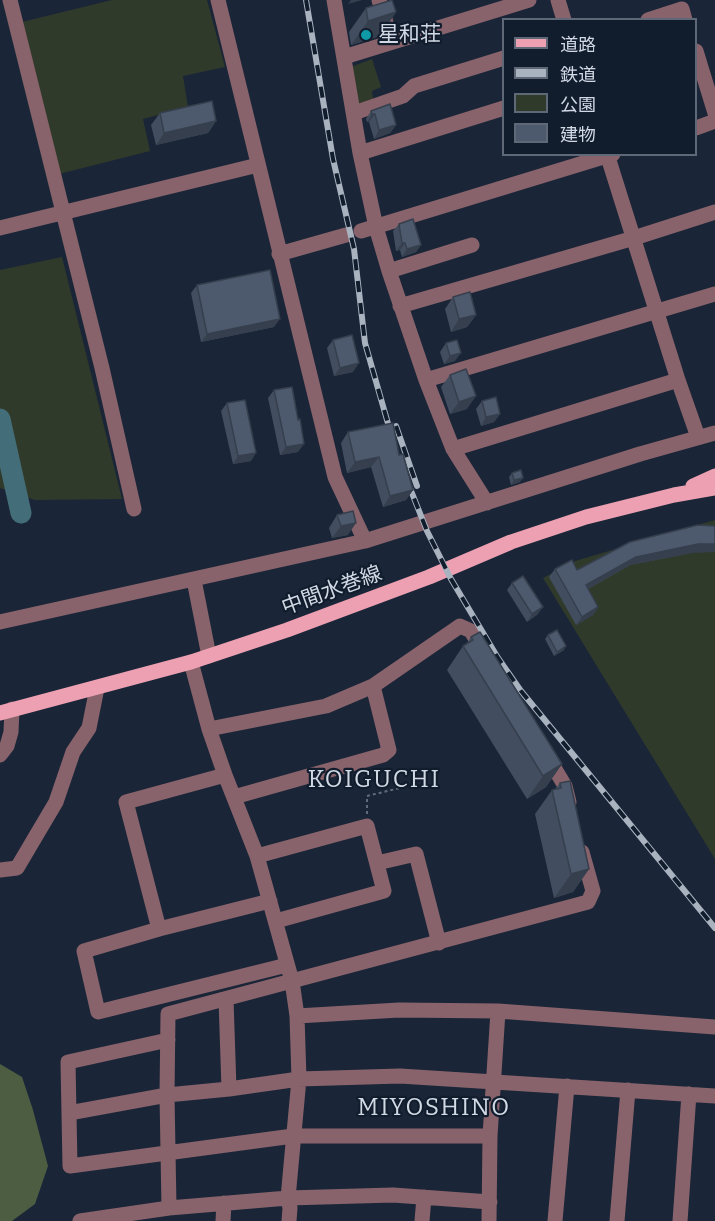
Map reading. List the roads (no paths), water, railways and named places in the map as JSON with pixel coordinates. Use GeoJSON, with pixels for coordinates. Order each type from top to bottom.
{"type":"FeatureCollection","features":[{"type":"Feature","properties":{"kind":"main road","name":"中間水巻線"},"geometry":{"type":"LineString","coordinates":[[674,495],[715,476]]}},
{"type":"Feature","properties":{"kind":"main road","name":"中間水巻線"},"geometry":{"type":"LineString","coordinates":[[6,711],[191,663],[429,577],[511,542],[586,518],[674,495],[715,488]]}},
{"type":"Feature","properties":{"kind":"street"},"geometry":{"type":"LineString","coordinates":[[10,0],[134,508]]}},
{"type":"Feature","properties":{"kind":"street"},"geometry":{"type":"LineString","coordinates":[[218,0],[334,477],[365,541]]}},
{"type":"Feature","properties":{"kind":"street"},"geometry":{"type":"LineString","coordinates":[[334,0],[360,153],[376,227],[389,271],[426,380],[453,449],[487,503]]}},
{"type":"Feature","properties":{"kind":"street"},"geometry":{"type":"LineString","coordinates":[[379,0],[392,42]]}},
{"type":"Feature","properties":{"kind":"street"},"geometry":{"type":"LineString","coordinates":[[344,57],[529,0]]}},
{"type":"Feature","properties":{"kind":"street"},"geometry":{"type":"LineString","coordinates":[[558,0],[563,18]]}},
{"type":"Feature","properties":{"kind":"street"},"geometry":{"type":"LineString","coordinates":[[654,18],[682,9],[684,18]]}},
{"type":"Feature","properties":{"kind":"street"},"geometry":{"type":"LineString","coordinates":[[697,54],[715,112]]}},
{"type":"Feature","properties":{"kind":"street"},"geometry":{"type":"LineString","coordinates":[[354,113],[403,96],[414,86],[502,59]]}},
{"type":"Feature","properties":{"kind":"street"},"geometry":{"type":"LineString","coordinates":[[360,153],[502,109]]}},
{"type":"Feature","properties":{"kind":"street"},"geometry":{"type":"LineString","coordinates":[[697,128],[715,122]]}},
{"type":"Feature","properties":{"kind":"street"},"geometry":{"type":"LineString","coordinates":[[279,254],[376,227],[606,156]]}},
{"type":"Feature","properties":{"kind":"street"},"geometry":{"type":"LineString","coordinates":[[609,156],[678,380],[698,436]]}},
{"type":"Feature","properties":{"kind":"street"},"geometry":{"type":"LineString","coordinates":[[0,228],[258,165]]}},
{"type":"Feature","properties":{"kind":"street"},"geometry":{"type":"LineString","coordinates":[[400,306],[715,212]]}},
{"type":"Feature","properties":{"kind":"street"},"geometry":{"type":"LineString","coordinates":[[389,271],[472,245]]}},
{"type":"Feature","properties":{"kind":"street"},"geometry":{"type":"LineString","coordinates":[[426,380],[715,294]]}},
{"type":"Feature","properties":{"kind":"street"},"geometry":{"type":"LineString","coordinates":[[453,449],[678,380]]}},
{"type":"Feature","properties":{"kind":"street"},"geometry":{"type":"LineString","coordinates":[[0,622],[365,541],[698,436],[715,433]]}},
{"type":"Feature","properties":{"kind":"street"},"geometry":{"type":"LineString","coordinates":[[194,580],[209,656]]}},
{"type":"Feature","properties":{"kind":"street"},"geometry":{"type":"LineString","coordinates":[[209,729],[327,706],[373,686],[460,626],[471,631],[489,660]]}},
{"type":"Feature","properties":{"kind":"street"},"geometry":{"type":"LineString","coordinates":[[191,663],[209,729],[257,856],[292,981],[297,1016],[298,1079],[288,1198],[289,1221]]}},
{"type":"Feature","properties":{"kind":"street"},"geometry":{"type":"LineString","coordinates":[[234,797],[383,755],[389,750],[373,686]]}},
{"type":"Feature","properties":{"kind":"street"},"geometry":{"type":"LineString","coordinates":[[0,870],[17,868],[56,802],[73,752],[89,728],[97,688]]}},
{"type":"Feature","properties":{"kind":"street"},"geometry":{"type":"LineString","coordinates":[[0,755],[7,746],[11,732],[6,711]]}},
{"type":"Feature","properties":{"kind":"street"},"geometry":{"type":"LineString","coordinates":[[536,738],[565,786],[573,818]]}},
{"type":"Feature","properties":{"kind":"street"},"geometry":{"type":"LineString","coordinates":[[159,929],[126,802],[225,775]]}},
{"type":"Feature","properties":{"kind":"street"},"geometry":{"type":"LineString","coordinates":[[257,856],[367,826],[384,891],[276,921]]}},
{"type":"Feature","properties":{"kind":"street"},"geometry":{"type":"LineString","coordinates":[[165,1213],[168,1153],[168,1014],[588,902],[593,891],[579,838]]}},
{"type":"Feature","properties":{"kind":"street"},"geometry":{"type":"LineString","coordinates":[[377,863],[416,854],[439,943]]}},
{"type":"Feature","properties":{"kind":"street"},"geometry":{"type":"LineString","coordinates":[[270,902],[159,929],[84,951],[98,1012],[288,964]]}},
{"type":"Feature","properties":{"kind":"street"},"geometry":{"type":"LineString","coordinates":[[226,999],[229,1089]]}},
{"type":"Feature","properties":{"kind":"street"},"geometry":{"type":"LineString","coordinates":[[297,1016],[399,1010],[498,1011],[715,1027]]}},
{"type":"Feature","properties":{"kind":"street"},"geometry":{"type":"LineString","coordinates":[[489,1221],[490,1136],[498,1011]]}},
{"type":"Feature","properties":{"kind":"street"},"geometry":{"type":"LineString","coordinates":[[168,1040],[68,1062],[70,1166],[293,1136],[490,1136]]}},
{"type":"Feature","properties":{"kind":"street"},"geometry":{"type":"LineString","coordinates":[[69,1113],[167,1095],[298,1079],[400,1076],[715,1096]]}},
{"type":"Feature","properties":{"kind":"street"},"geometry":{"type":"LineString","coordinates":[[555,1221],[567,1086]]}},
{"type":"Feature","properties":{"kind":"street"},"geometry":{"type":"LineString","coordinates":[[617,1221],[628,1090]]}},
{"type":"Feature","properties":{"kind":"street"},"geometry":{"type":"LineString","coordinates":[[680,1221],[689,1094]]}},
{"type":"Feature","properties":{"kind":"street"},"geometry":{"type":"LineString","coordinates":[[80,1221],[165,1213],[224,1203],[288,1198],[383,1195],[490,1202]]}},
{"type":"Feature","properties":{"kind":"street"},"geometry":{"type":"LineString","coordinates":[[422,1221],[424,1197]]}},
{"type":"Feature","properties":{"kind":"street"},"geometry":{"type":"LineString","coordinates":[[223,1221],[224,1203]]}},
{"type":"Feature","properties":{"kind":"waterway"},"geometry":{"type":"LineString","coordinates":[[0,419],[21,513]]}},
{"type":"Feature","properties":{"kind":"railway"},"geometry":{"type":"LineString","coordinates":[[306,0],[333,159],[354,249],[365,343],[393,441]]}},
{"type":"Feature","properties":{"kind":"railway"},"geometry":{"type":"LineString","coordinates":[[396,426],[417,486]]}},
{"type":"Feature","properties":{"kind":"railway"},"geometry":{"type":"LineString","coordinates":[[406,478],[427,531],[451,579],[498,658],[521,691],[715,928]]}},
{"type":"Feature","properties":{"kind":"place","name":"星和荘"},"geometry":{"type":"Point","coordinates":[366,35]}},
{"type":"Feature","properties":{"kind":"district","name":"KOIGUCHI"},"geometry":{"type":"Point","coordinates":[374,780]}},
{"type":"Feature","properties":{"kind":"district","name":"MIYOSHINO"},"geometry":{"type":"Point","coordinates":[434,1108]}}]}
